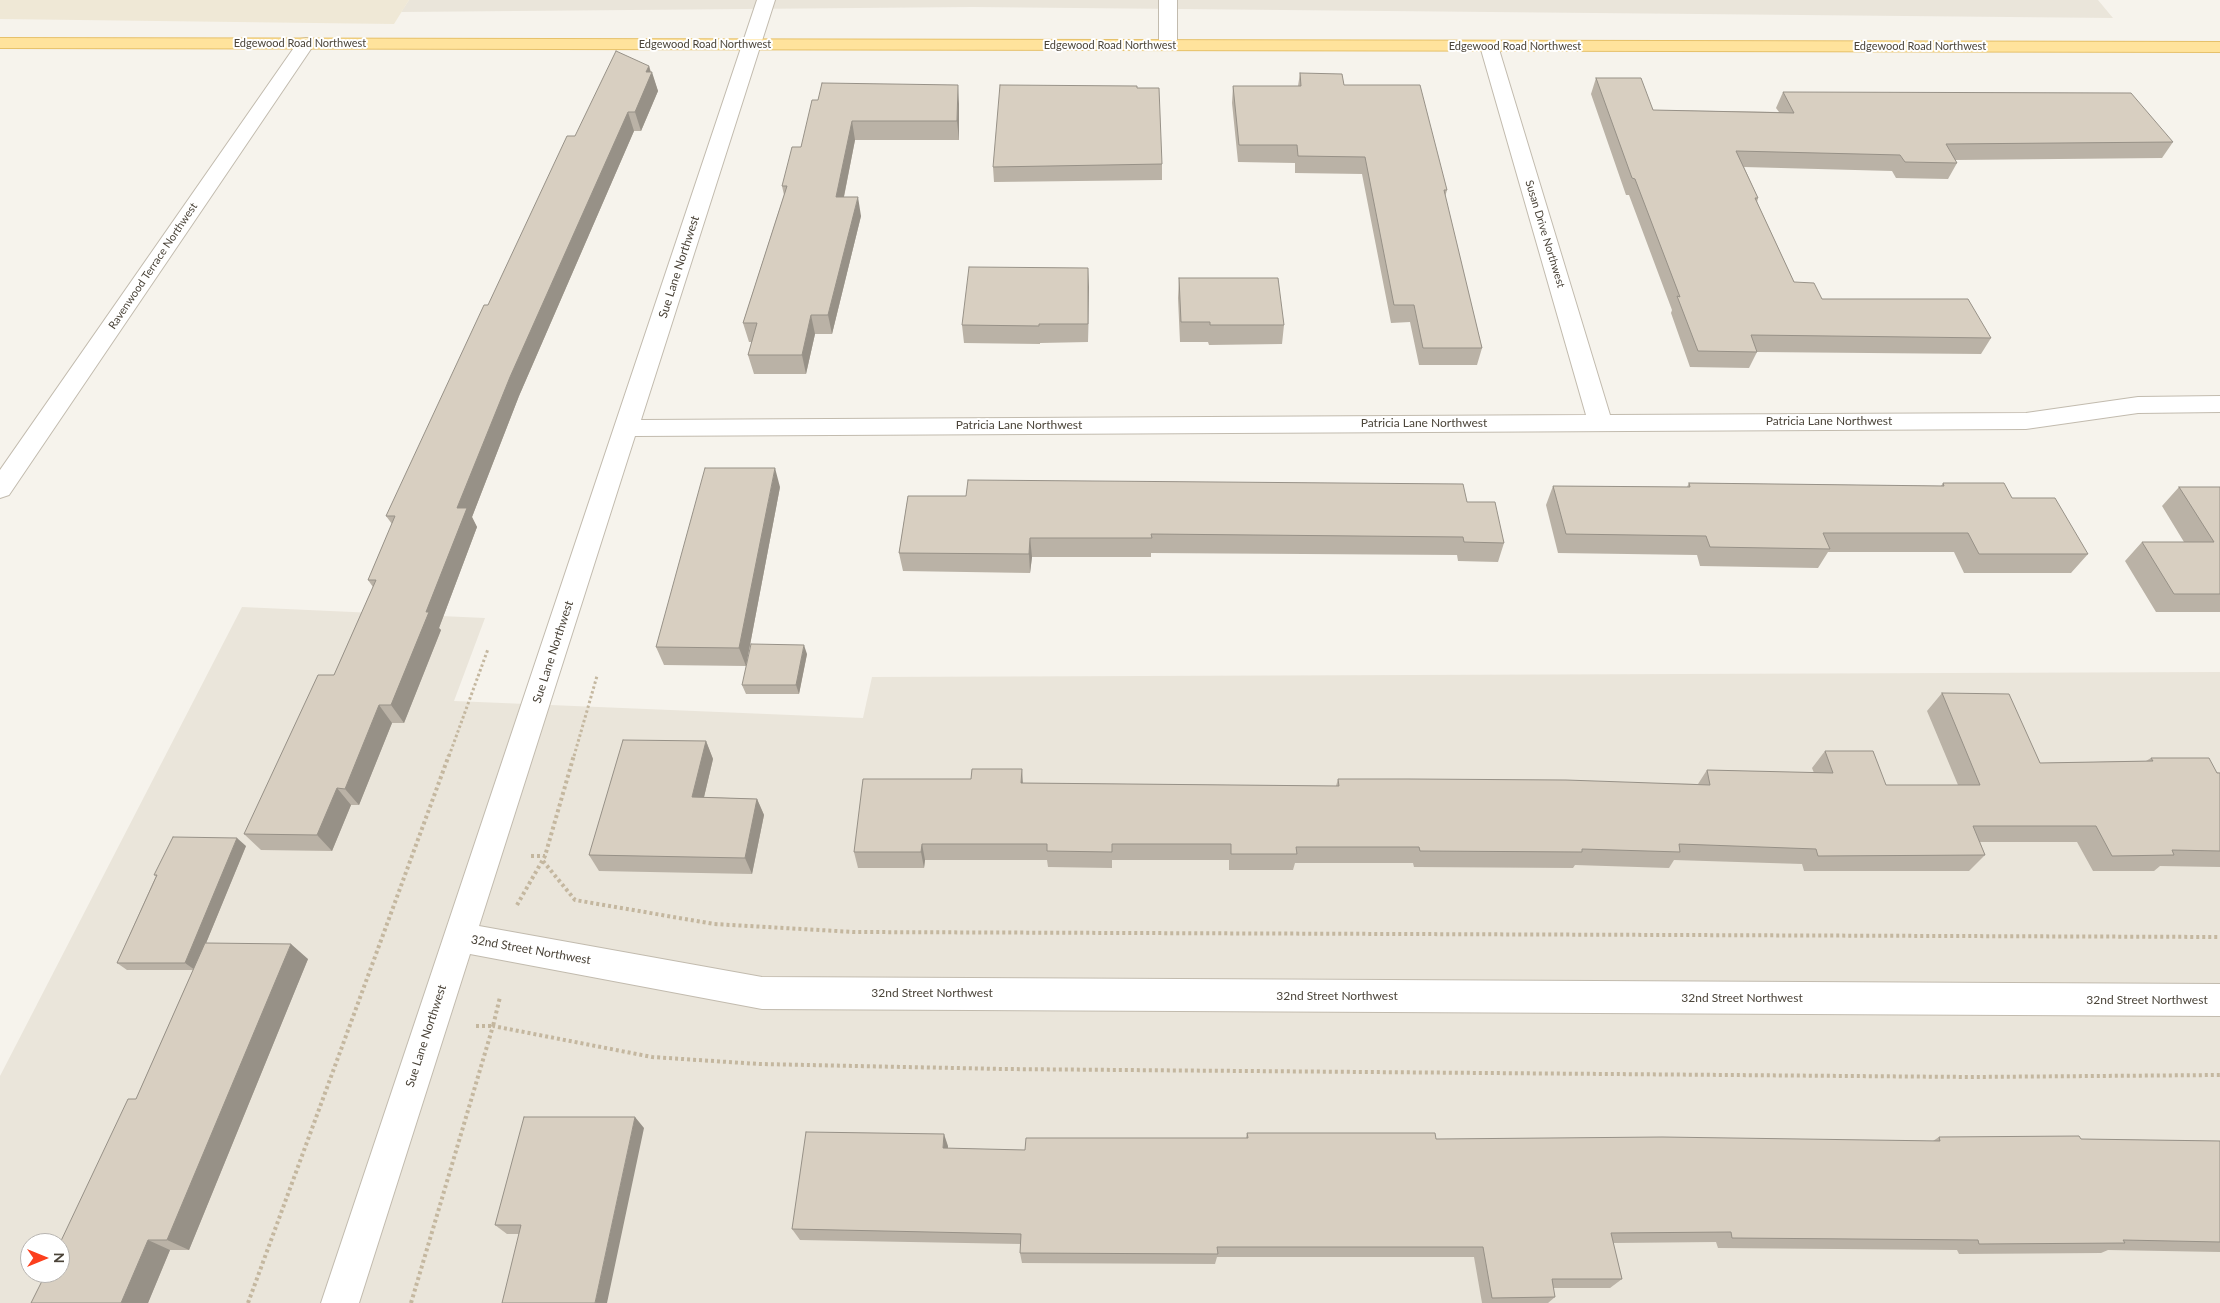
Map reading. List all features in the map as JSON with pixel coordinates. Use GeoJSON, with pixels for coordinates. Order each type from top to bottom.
{"type":"FeatureCollection","features":[{"type":"Feature","properties":{"kind":"main road","name":"Edgewood Road Northwest"},"geometry":{"type":"LineString","coordinates":[[0,42],[2220,47]]}},
{"type":"Feature","properties":{"kind":"street","name":"Sue Lane Northwest"},"geometry":{"type":"LineString","coordinates":[[340,1303],[766,0]]}},
{"type":"Feature","properties":{"kind":"street"},"geometry":{"type":"LineString","coordinates":[[1168,0],[1168,45]]}},
{"type":"Feature","properties":{"kind":"street","name":"Ravenwood Terrace Northwest"},"geometry":{"type":"LineString","coordinates":[[0,489],[306,43]]}},
{"type":"Feature","properties":{"kind":"street","name":"Susan Drive Northwest"},"geometry":{"type":"LineString","coordinates":[[1490,46],[1600,422]]}},
{"type":"Feature","properties":{"kind":"street","name":"Patricia Lane Northwest"},"geometry":{"type":"LineString","coordinates":[[626,428],[2026,421],[2138,405],[2220,404]]}},
{"type":"Feature","properties":{"kind":"street","name":"32nd Street Northwest"},"geometry":{"type":"LineString","coordinates":[[459,937],[762,992],[2220,1000]]}},
{"type":"Feature","properties":{"kind":"path"},"geometry":{"type":"LineString","coordinates":[[248,1303],[488,649]]}},
{"type":"Feature","properties":{"kind":"path"},"geometry":{"type":"LineString","coordinates":[[516,908],[542,861],[598,676]]}},
{"type":"Feature","properties":{"kind":"path"},"geometry":{"type":"LineString","coordinates":[[542,861],[575,900],[714,924],[854,932],[2220,937]]}},
{"type":"Feature","properties":{"kind":"path"},"geometry":{"type":"LineString","coordinates":[[411,1303],[493,1026],[652,1057],[759,1064],[1013,1069],[1961,1077],[2220,1075]]}},
{"type":"Feature","properties":{"kind":"shaded area"},"geometry":{"type":"Polygon","coordinates":[[[0,0],[409,0],[394,24],[0,19],[0,0]]]}},
{"type":"Feature","properties":{"kind":"shaded area"},"geometry":{"type":"Polygon","coordinates":[[[409,0],[2098,0],[2113,18],[972,7],[401,12],[409,0]]]}},
{"type":"Feature","properties":{"kind":"shaded area"},"geometry":{"type":"Polygon","coordinates":[[[242,607],[485,618],[454,701],[863,718],[872,677],[2220,672],[2220,1303],[0,1303],[0,1076],[242,607]]]}},
{"type":"Feature","properties":{"kind":"building"},"geometry":{"type":"Polygon","coordinates":[[[616,51],[649,66],[646,72],[652,72],[635,112],[628,112],[510,377],[457,508],[467,508],[426,612],[429,612],[391,705],[379,705],[345,789],[337,788],[317,835],[244,834],[318,675],[334,675],[376,580],[368,580],[395,516],[386,516],[484,305],[488,305],[567,136],[575,136],[616,51]]]}},
{"type":"Feature","properties":{"kind":"building"},"geometry":{"type":"Polygon","coordinates":[[[1300,73],[1342,74],[1344,85],[1420,85],[1447,190],[1444,190],[1482,348],[1423,348],[1414,305],[1394,305],[1365,157],[1298,156],[1297,145],[1239,145],[1233,86],[1301,86],[1300,73]]]}},
{"type":"Feature","properties":{"kind":"building"},"geometry":{"type":"Polygon","coordinates":[[[1596,78],[1641,78],[1653,110],[1794,113],[1783,92],[2131,93],[2173,142],[1946,144],[1957,163],[1905,162],[1900,155],[1736,151],[1758,198],[1755,198],[1794,282],[1814,283],[1822,299],[1968,299],[1991,338],[1751,335],[1757,352],[1698,351],[1677,296],[1680,297],[1635,179],[1632,178],[1596,78]]]}},
{"type":"Feature","properties":{"kind":"building"},"geometry":{"type":"Polygon","coordinates":[[[822,83],[958,85],[957,121],[852,121],[836,197],[858,197],[828,315],[811,315],[802,355],[748,355],[757,323],[743,323],[787,186],[782,186],[792,147],[801,147],[812,100],[818,100],[822,83]]]}},
{"type":"Feature","properties":{"kind":"building"},"geometry":{"type":"Polygon","coordinates":[[[1000,85],[1137,86],[1137,88],[1159,88],[1162,164],[993,167],[1000,85]]]}},
{"type":"Feature","properties":{"kind":"building"},"geometry":{"type":"Polygon","coordinates":[[[969,267],[1088,268],[1088,324],[1039,324],[1039,326],[962,325],[969,267]]]}},
{"type":"Feature","properties":{"kind":"building"},"geometry":{"type":"Polygon","coordinates":[[[1179,278],[1278,278],[1284,325],[1210,325],[1210,322],[1181,322],[1179,278]]]}},
{"type":"Feature","properties":{"kind":"building"},"geometry":{"type":"Polygon","coordinates":[[[705,468],[775,468],[739,648],[656,647],[705,468]]]}},
{"type":"Feature","properties":{"kind":"building"},"geometry":{"type":"Polygon","coordinates":[[[968,480],[1463,484],[1467,502],[1495,502],[1504,543],[1464,542],[1463,537],[1151,534],[1152,538],[1030,538],[1029,554],[899,553],[908,496],[966,496],[968,480]]]}},
{"type":"Feature","properties":{"kind":"building"},"geometry":{"type":"Polygon","coordinates":[[[1689,483],[1944,486],[1943,483],[2004,483],[2012,498],[2055,498],[2088,554],[1979,554],[1968,533],[1823,533],[1830,549],[1710,547],[1706,536],[1566,534],[1553,486],[1690,487],[1689,483]]]}},
{"type":"Feature","properties":{"kind":"building"},"geometry":{"type":"Polygon","coordinates":[[[2179,487],[2220,487],[2220,594],[2174,594],[2142,542],[2214,542],[2179,487]]]}},
{"type":"Feature","properties":{"kind":"building"},"geometry":{"type":"Polygon","coordinates":[[[751,644],[804,645],[796,685],[742,685],[751,644]]]}},
{"type":"Feature","properties":{"kind":"building"},"geometry":{"type":"Polygon","coordinates":[[[1942,693],[2009,694],[2040,763],[2153,761],[2151,758],[2209,758],[2217,773],[2220,773],[2220,851],[2172,850],[2174,855],[2112,856],[2096,826],[1973,826],[1985,855],[1818,856],[1816,849],[1679,844],[1680,852],[1582,849],[1582,852],[1420,851],[1419,847],[1296,847],[1297,854],[1231,854],[1231,844],[1112,844],[1112,852],[1047,851],[1047,844],[922,844],[921,852],[854,852],[863,779],[971,779],[972,769],[1022,769],[1021,783],[1339,786],[1338,779],[1409,779],[1566,780],[1710,785],[1707,770],[1833,773],[1825,751],[1873,751],[1886,785],[1980,785],[1942,693]]]}},
{"type":"Feature","properties":{"kind":"building"},"geometry":{"type":"Polygon","coordinates":[[[623,740],[706,741],[692,797],[757,799],[745,858],[589,855],[623,740]]]}},
{"type":"Feature","properties":{"kind":"building"},"geometry":{"type":"Polygon","coordinates":[[[173,837],[237,838],[185,963],[117,963],[157,875],[154,875],[173,837]]]}},
{"type":"Feature","properties":{"kind":"building"},"geometry":{"type":"Polygon","coordinates":[[[205,943],[291,944],[167,1240],[148,1240],[121,1303],[31,1303],[41,1283],[70,1283],[70,1233],[65,1233],[128,1099],[136,1099],[205,943]]]}},
{"type":"Feature","properties":{"kind":"building"},"geometry":{"type":"Polygon","coordinates":[[[524,1117],[635,1117],[595,1303],[502,1303],[521,1225],[495,1225],[524,1117]]]}},
{"type":"Feature","properties":{"kind":"building"},"geometry":{"type":"Polygon","coordinates":[[[806,1132],[944,1134],[943,1148],[1025,1150],[1026,1138],[1248,1138],[1247,1133],[1435,1133],[1436,1139],[1662,1137],[1940,1141],[1939,1137],[2079,1136],[2081,1139],[2220,1141],[2220,1242],[2123,1240],[2125,1243],[1979,1244],[1978,1240],[1732,1238],[1731,1232],[1611,1233],[1622,1279],[1552,1279],[1555,1297],[1492,1298],[1483,1247],[1217,1247],[1218,1254],[1020,1253],[1021,1234],[792,1229],[806,1132]]]}}]}
